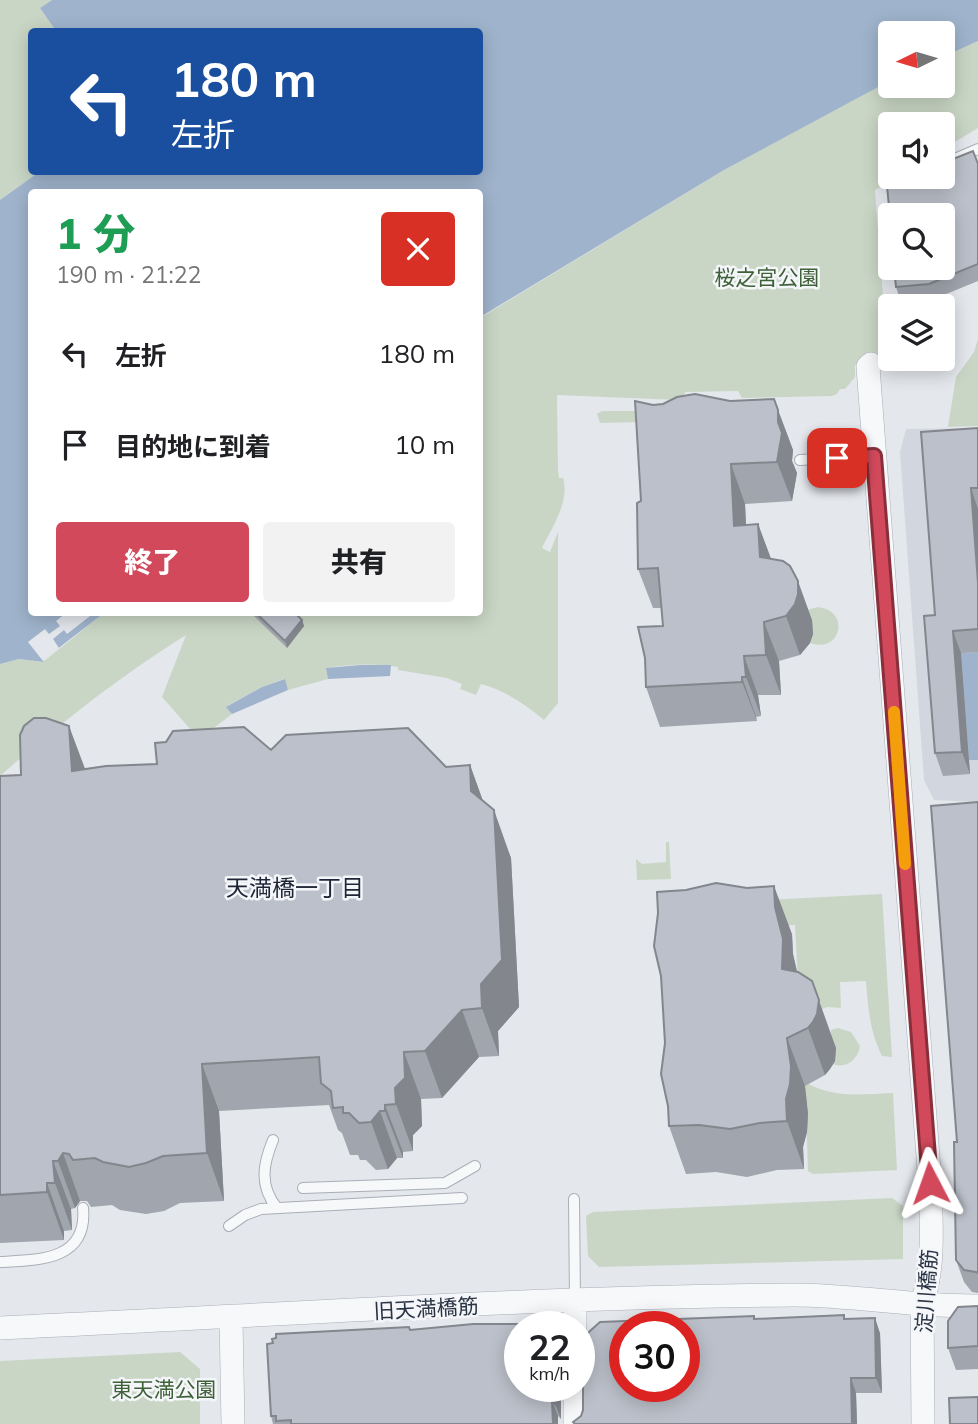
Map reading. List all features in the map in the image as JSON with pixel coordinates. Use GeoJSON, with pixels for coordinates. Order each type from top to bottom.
{"type":"FeatureCollection","features":[{"type":"Feature","properties":{"kind":"street","name":"淀川橋筋"},"geometry":{"type":"LineString","coordinates":[[871,364],[868,367],[874,456],[930,1183],[928,1287],[922,1303],[923,1424]]}},
{"type":"Feature","properties":{"kind":"street","name":"旧天満橋筋"},"geometry":{"type":"LineString","coordinates":[[0,1328],[575,1301],[794,1295],[922,1303],[943,1307],[978,1306]]}},
{"type":"Feature","properties":{"kind":"street"},"geometry":{"type":"LineString","coordinates":[[575,1301],[575,1311]]}},
{"type":"Feature","properties":{"kind":"street"},"geometry":{"type":"LineString","coordinates":[[231,1318],[233,1424]]}},
{"type":"Feature","properties":{"kind":"street"},"geometry":{"type":"LineString","coordinates":[[575,1402],[575,1424]]}},
{"type":"Feature","properties":{"kind":"lane"},"geometry":{"type":"LineString","coordinates":[[955,159],[978,149]]}},
{"type":"Feature","properties":{"kind":"lane"},"geometry":{"type":"LineString","coordinates":[[800,460],[874,456]]}},
{"type":"Feature","properties":{"kind":"lane"},"geometry":{"type":"LineString","coordinates":[[273,1140],[265,1159],[264,1178],[267,1191],[277,1208]]}},
{"type":"Feature","properties":{"kind":"lane"},"geometry":{"type":"LineString","coordinates":[[303,1188],[446,1183],[475,1166]]}},
{"type":"Feature","properties":{"kind":"lane"},"geometry":{"type":"LineString","coordinates":[[229,1226],[251,1212],[277,1208],[462,1198]]}},
{"type":"Feature","properties":{"kind":"lane"},"geometry":{"type":"LineString","coordinates":[[574,1199],[575,1301]]}},
{"type":"Feature","properties":{"kind":"lane"},"geometry":{"type":"LineString","coordinates":[[0,1262],[43,1259],[63,1252],[78,1237],[82,1227],[83,1208]]}},
{"type":"Feature","properties":{"kind":"shaded area"},"geometry":{"type":"Polygon","coordinates":[[[978,428],[978,802],[934,800],[924,780],[900,452],[906,429],[978,428]]]}},
{"type":"Feature","properties":{"kind":"green space"},"geometry":{"type":"Polygon","coordinates":[[[0,0],[52,0],[40,8],[54,28],[28,28],[28,175],[35,175],[0,200],[0,0]]]}},
{"type":"Feature","properties":{"kind":"green space","name":"桜之宮公園"},"geometry":{"type":"Polygon","coordinates":[[[978,41],[978,128],[955,142],[955,112],[878,112],[878,188],[875,190],[878,280],[882,280],[883,294],[878,294],[878,364],[855,365],[855,377],[845,389],[840,389],[832,396],[742,398],[738,391],[685,392],[679,400],[557,395],[558,470],[559,478],[563,478],[565,487],[559,514],[542,548],[550,552],[558,532],[558,703],[544,720],[514,699],[481,684],[476,695],[460,689],[462,684],[447,678],[398,670],[398,667],[353,665],[327,668],[328,679],[288,690],[284,679],[262,687],[227,706],[232,714],[199,739],[162,697],[186,635],[90,702],[0,776],[0,664],[19,659],[43,662],[100,616],[483,616],[483,316],[724,170],[878,86],[878,98],[956,98],[956,51],[978,41]]]}},
{"type":"Feature","properties":{"kind":"green space"},"geometry":{"type":"Polygon","coordinates":[[[978,339],[978,426],[948,427],[956,377],[974,352],[978,339]]]}},
{"type":"Feature","properties":{"kind":"green space"},"geometry":{"type":"Polygon","coordinates":[[[602,411],[637,411],[678,421],[600,423],[597,414],[602,411]]]}},
{"type":"Feature","properties":{"kind":"green space"},"geometry":{"type":"Polygon","coordinates":[[[818,607],[828,610],[838,623],[835,637],[829,643],[821,645],[810,643],[812,630],[807,610],[818,607]]]}},
{"type":"Feature","properties":{"kind":"green space"},"geometry":{"type":"Polygon","coordinates":[[[666,842],[669,842],[671,879],[637,880],[636,859],[642,864],[666,862],[666,842]]]}},
{"type":"Feature","properties":{"kind":"green space"},"geometry":{"type":"Polygon","coordinates":[[[882,894],[892,1057],[882,1056],[875,1038],[866,981],[840,982],[841,1008],[827,1007],[800,1019],[795,925],[673,931],[672,905],[882,894]]]}},
{"type":"Feature","properties":{"kind":"green space"},"geometry":{"type":"Polygon","coordinates":[[[838,1028],[851,1032],[860,1046],[854,1059],[842,1065],[832,1064],[831,1030],[838,1028]]]}},
{"type":"Feature","properties":{"kind":"green space"},"geometry":{"type":"Polygon","coordinates":[[[805,1082],[837,1093],[893,1093],[897,1170],[813,1174],[808,1171],[805,1082]]]}},
{"type":"Feature","properties":{"kind":"green space"},"geometry":{"type":"Polygon","coordinates":[[[892,1198],[903,1206],[903,1259],[599,1267],[588,1256],[586,1216],[593,1212],[892,1198]]]}},
{"type":"Feature","properties":{"kind":"green space","name":"東天満公園"},"geometry":{"type":"Polygon","coordinates":[[[180,1352],[200,1369],[200,1424],[0,1424],[0,1361],[180,1352]]]}},
{"type":"Feature","properties":{"kind":"water"},"geometry":{"type":"Polygon","coordinates":[[[52,0],[978,0],[978,41],[956,51],[956,21],[878,21],[878,87],[724,170],[483,315],[483,189],[28,189],[28,616],[100,616],[43,660],[44,662],[19,659],[0,664],[0,200],[35,175],[483,175],[483,28],[54,28],[40,8],[52,0]]]}},
{"type":"Feature","properties":{"kind":"water"},"geometry":{"type":"Polygon","coordinates":[[[978,652],[978,760],[969,760],[961,653],[978,652]]]}},
{"type":"Feature","properties":{"kind":"water"},"geometry":{"type":"Polygon","coordinates":[[[391,665],[390,676],[328,679],[326,668],[391,665]]]}},
{"type":"Feature","properties":{"kind":"water"},"geometry":{"type":"Polygon","coordinates":[[[285,679],[288,690],[232,714],[226,707],[262,687],[285,679]]]}},
{"type":"Feature","properties":{"kind":"pier"},"geometry":{"type":"Polygon","coordinates":[[[62,616],[90,616],[67,634],[64,630],[53,639],[59,648],[43,661],[28,642],[45,629],[49,634],[60,626],[56,621],[62,616]]]}},
{"type":"Feature","properties":{"kind":"building"},"geometry":{"type":"Polygon","coordinates":[[[973,151],[978,164],[978,264],[955,273],[955,203],[889,203],[887,189],[955,189],[955,158],[973,151]]]}},
{"type":"Feature","properties":{"kind":"building"},"geometry":{"type":"Polygon","coordinates":[[[895,280],[939,280],[929,284],[896,287],[895,280]]]}},
{"type":"Feature","properties":{"kind":"building"},"geometry":{"type":"Polygon","coordinates":[[[695,394],[730,401],[774,399],[782,433],[777,462],[731,464],[734,526],[758,524],[760,557],[783,561],[790,566],[798,581],[798,594],[795,604],[786,616],[764,622],[766,655],[744,656],[746,677],[742,677],[742,682],[646,687],[645,658],[638,627],[663,626],[658,568],[638,569],[637,503],[641,501],[635,401],[663,404],[677,397],[695,394]]]}},
{"type":"Feature","properties":{"kind":"building"},"geometry":{"type":"Polygon","coordinates":[[[978,428],[978,488],[971,488],[978,583],[978,629],[953,631],[962,752],[935,753],[924,616],[935,615],[921,432],[978,428]]]}},
{"type":"Feature","properties":{"kind":"building"},"geometry":{"type":"Polygon","coordinates":[[[259,616],[298,616],[302,620],[285,641],[259,616]]]}},
{"type":"Feature","properties":{"kind":"building"},"geometry":{"type":"Polygon","coordinates":[[[34,718],[46,718],[69,726],[72,771],[106,766],[157,764],[155,743],[166,742],[173,731],[244,727],[271,750],[286,735],[408,728],[446,767],[470,765],[471,791],[494,810],[502,960],[481,984],[482,1008],[462,1010],[425,1051],[404,1052],[405,1078],[395,1088],[396,1104],[385,1105],[385,1111],[380,1111],[371,1122],[359,1123],[349,1113],[343,1113],[343,1107],[333,1108],[331,1091],[321,1083],[319,1057],[202,1064],[207,1153],[163,1156],[129,1167],[95,1158],[73,1160],[69,1154],[63,1153],[58,1161],[53,1161],[55,1183],[47,1183],[47,1192],[0,1195],[0,776],[21,775],[20,735],[24,726],[34,718]]]}},
{"type":"Feature","properties":{"kind":"building"},"geometry":{"type":"Polygon","coordinates":[[[978,802],[978,1273],[964,1270],[956,1260],[954,1142],[957,1142],[931,806],[978,802]]]}},
{"type":"Feature","properties":{"kind":"building"},"geometry":{"type":"Polygon","coordinates":[[[716,883],[747,888],[774,886],[775,907],[783,939],[782,969],[798,972],[812,981],[819,1000],[817,1014],[808,1028],[787,1038],[791,1066],[786,1099],[787,1121],[730,1129],[699,1125],[669,1126],[661,1074],[665,1043],[661,976],[654,946],[658,913],[657,892],[686,890],[716,883]]]}},
{"type":"Feature","properties":{"kind":"building"},"geometry":{"type":"Polygon","coordinates":[[[978,1306],[978,1346],[948,1348],[948,1321],[958,1307],[978,1306]]]}},
{"type":"Feature","properties":{"kind":"building"},"geometry":{"type":"Polygon","coordinates":[[[844,1315],[844,1319],[875,1318],[876,1378],[851,1378],[852,1424],[573,1422],[581,1416],[583,1402],[595,1402],[595,1327],[600,1322],[609,1322],[609,1402],[700,1402],[700,1318],[754,1316],[754,1319],[844,1315]]]}},
{"type":"Feature","properties":{"kind":"building"},"geometry":{"type":"Polygon","coordinates":[[[504,1324],[504,1402],[552,1402],[553,1424],[291,1424],[291,1420],[276,1421],[276,1416],[271,1416],[267,1344],[273,1343],[272,1339],[276,1338],[276,1334],[409,1327],[410,1330],[504,1324]]]}},
{"type":"Feature","properties":{"kind":"building"},"geometry":{"type":"Polygon","coordinates":[[[978,1397],[978,1424],[950,1424],[949,1398],[978,1397]]]}},
{"type":"Feature","properties":{"kind":"slow traffic"},"geometry":{"type":"LineString","coordinates":[[894,712],[905,864]]}},
{"type":"Feature","properties":{"kind":"district","name":"天満橋一丁目"},"geometry":{"type":"Point","coordinates":[295,887]}},
{"type":"Feature","properties":{"kind":"route"},"geometry":{"type":"LineString","coordinates":[[837,458],[874,456],[930,1183]]}}]}
